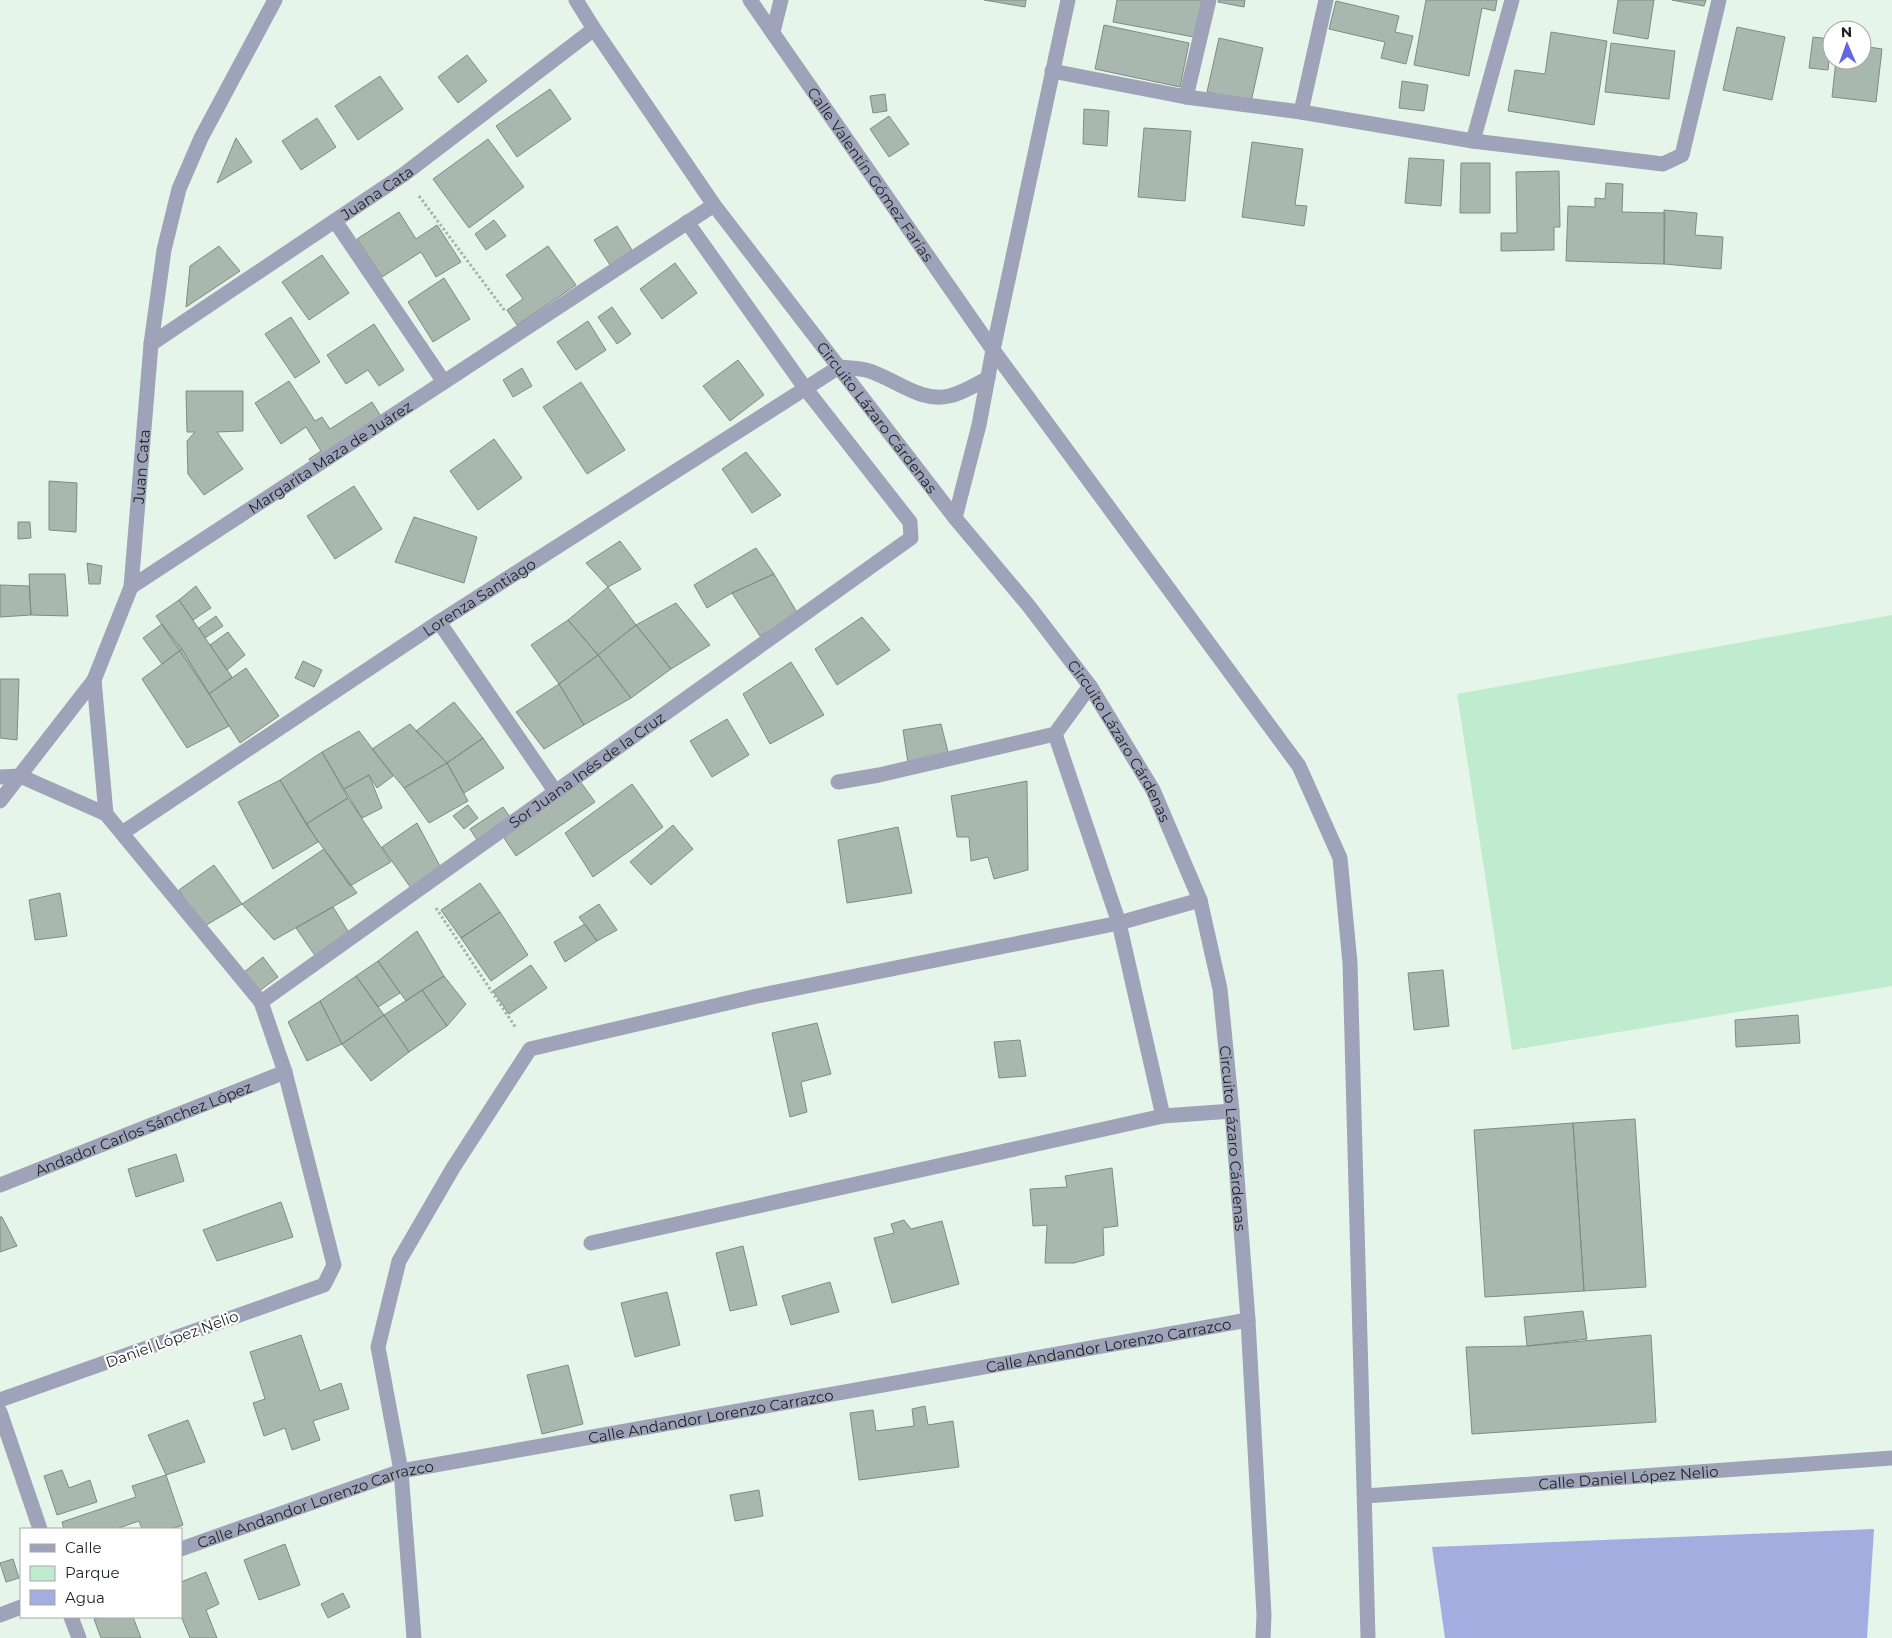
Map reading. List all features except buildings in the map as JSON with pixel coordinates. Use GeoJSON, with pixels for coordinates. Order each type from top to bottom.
{"type":"FeatureCollection","features":[{"type":"Feature","properties":{"kind":"street","name":"Juan Cata"},"geometry":{"type":"LineString","coordinates":[[131,587],[152,344],[164,250],[179,189],[201,138],[275,0]]}},
{"type":"Feature","properties":{"kind":"street","name":"Circuito Lázaro Cárdenas"},"geometry":{"type":"LineString","coordinates":[[576,0],[714,205],[955,518],[1028,605],[1090,686],[1153,790],[1200,900],[1220,989],[1232,1111],[1248,1320],[1264,1615],[1263,1638]]}},
{"type":"Feature","properties":{"kind":"street","name":"Calle Valentín Gómez Farías"},"geometry":{"type":"LineString","coordinates":[[750,0],[993,350],[1299,766],[1340,858],[1350,962],[1368,1638]]}},
{"type":"Feature","properties":{"kind":"street"},"geometry":{"type":"LineString","coordinates":[[773,32],[781,0]]}},
{"type":"Feature","properties":{"kind":"street"},"geometry":{"type":"LineString","coordinates":[[955,518],[979,425],[993,350],[1068,0]]}},
{"type":"Feature","properties":{"kind":"street"},"geometry":{"type":"LineString","coordinates":[[1186,97],[1208,0]]}},
{"type":"Feature","properties":{"kind":"street"},"geometry":{"type":"LineString","coordinates":[[1301,112],[1326,0]]}},
{"type":"Feature","properties":{"kind":"street"},"geometry":{"type":"LineString","coordinates":[[1473,140],[1512,0]]}},
{"type":"Feature","properties":{"kind":"street"},"geometry":{"type":"LineString","coordinates":[[1052,71],[1186,97],[1301,112],[1473,140],[1662,164],[1682,155],[1719,0]]}},
{"type":"Feature","properties":{"kind":"street","name":"Juana Cata"},"geometry":{"type":"LineString","coordinates":[[152,344],[403,175],[594,29]]}},
{"type":"Feature","properties":{"kind":"street","name":"Margarita Maza de Juárez"},"geometry":{"type":"LineString","coordinates":[[131,587],[714,205]]}},
{"type":"Feature","properties":{"kind":"street"},"geometry":{"type":"LineString","coordinates":[[334,221],[444,382]]}},
{"type":"Feature","properties":{"kind":"street"},"geometry":{"type":"LineString","coordinates":[[688,222],[805,388]]}},
{"type":"Feature","properties":{"kind":"street"},"geometry":{"type":"LineString","coordinates":[[839,367],[865,370],[931,397],[948,397],[966,391],[988,378]]}},
{"type":"Feature","properties":{"kind":"street","name":"Lorenza Santiago"},"geometry":{"type":"LineString","coordinates":[[122,833],[439,622],[839,367]]}},
{"type":"Feature","properties":{"kind":"street","name":"Sor Juana Inés de la Cruz"},"geometry":{"type":"LineString","coordinates":[[261,1002],[911,538],[910,522],[805,388]]}},
{"type":"Feature","properties":{"kind":"street"},"geometry":{"type":"LineString","coordinates":[[0,801],[94,680],[131,587]]}},
{"type":"Feature","properties":{"kind":"street"},"geometry":{"type":"LineString","coordinates":[[439,622],[556,792]]}},
{"type":"Feature","properties":{"kind":"street"},"geometry":{"type":"LineString","coordinates":[[94,680],[106,814]]}},
{"type":"Feature","properties":{"kind":"street"},"geometry":{"type":"LineString","coordinates":[[838,782],[879,775],[1055,734],[1090,686]]}},
{"type":"Feature","properties":{"kind":"street"},"geometry":{"type":"LineString","coordinates":[[1055,734],[1119,923],[1163,1116]]}},
{"type":"Feature","properties":{"kind":"street"},"geometry":{"type":"LineString","coordinates":[[0,777],[20,776],[106,814],[261,1002],[285,1072]]}},
{"type":"Feature","properties":{"kind":"street"},"geometry":{"type":"LineString","coordinates":[[414,1638],[401,1471],[378,1347],[399,1261],[453,1168],[530,1049],[757,996],[1119,923],[1200,900]]}},
{"type":"Feature","properties":{"kind":"street","name":"Andador Carlos Sánchez López"},"geometry":{"type":"LineString","coordinates":[[0,1185],[285,1072]]}},
{"type":"Feature","properties":{"kind":"street","name":"Daniel López Nelio"},"geometry":{"type":"LineString","coordinates":[[0,1400],[324,1285],[334,1266],[285,1072]]}},
{"type":"Feature","properties":{"kind":"street"},"geometry":{"type":"LineString","coordinates":[[591,1243],[1163,1116],[1232,1111]]}},
{"type":"Feature","properties":{"kind":"street","name":"Calle Andandor Lorenzo Carrazco"},"geometry":{"type":"LineString","coordinates":[[182,1549],[401,1471],[1248,1320]]}},
{"type":"Feature","properties":{"kind":"street"},"geometry":{"type":"LineString","coordinates":[[0,1412],[40,1528]]}},
{"type":"Feature","properties":{"kind":"street","name":"Calle Daniel López Nelio"},"geometry":{"type":"LineString","coordinates":[[1365,1496],[1892,1458]]}},
{"type":"Feature","properties":{"kind":"street"},"geometry":{"type":"LineString","coordinates":[[0,1615],[20,1607]]}},
{"type":"Feature","properties":{"kind":"street"},"geometry":{"type":"LineString","coordinates":[[71,1618],[79,1638]]}},
{"type":"Feature","properties":{"kind":"path"},"geometry":{"type":"LineString","coordinates":[[403,175],[520,332]]}},
{"type":"Feature","properties":{"kind":"path"},"geometry":{"type":"LineString","coordinates":[[422,887],[530,1049]]}},
{"type":"Feature","properties":{"kind":"green space"},"geometry":{"type":"Polygon","coordinates":[[[1892,615],[1892,986],[1512,1050],[1457,694],[1892,615]]]}},
{"type":"Feature","properties":{"kind":"water"},"geometry":{"type":"Polygon","coordinates":[[[1874,1529],[1867,1638],[1445,1638],[1432,1547],[1874,1529]]]}}]}
